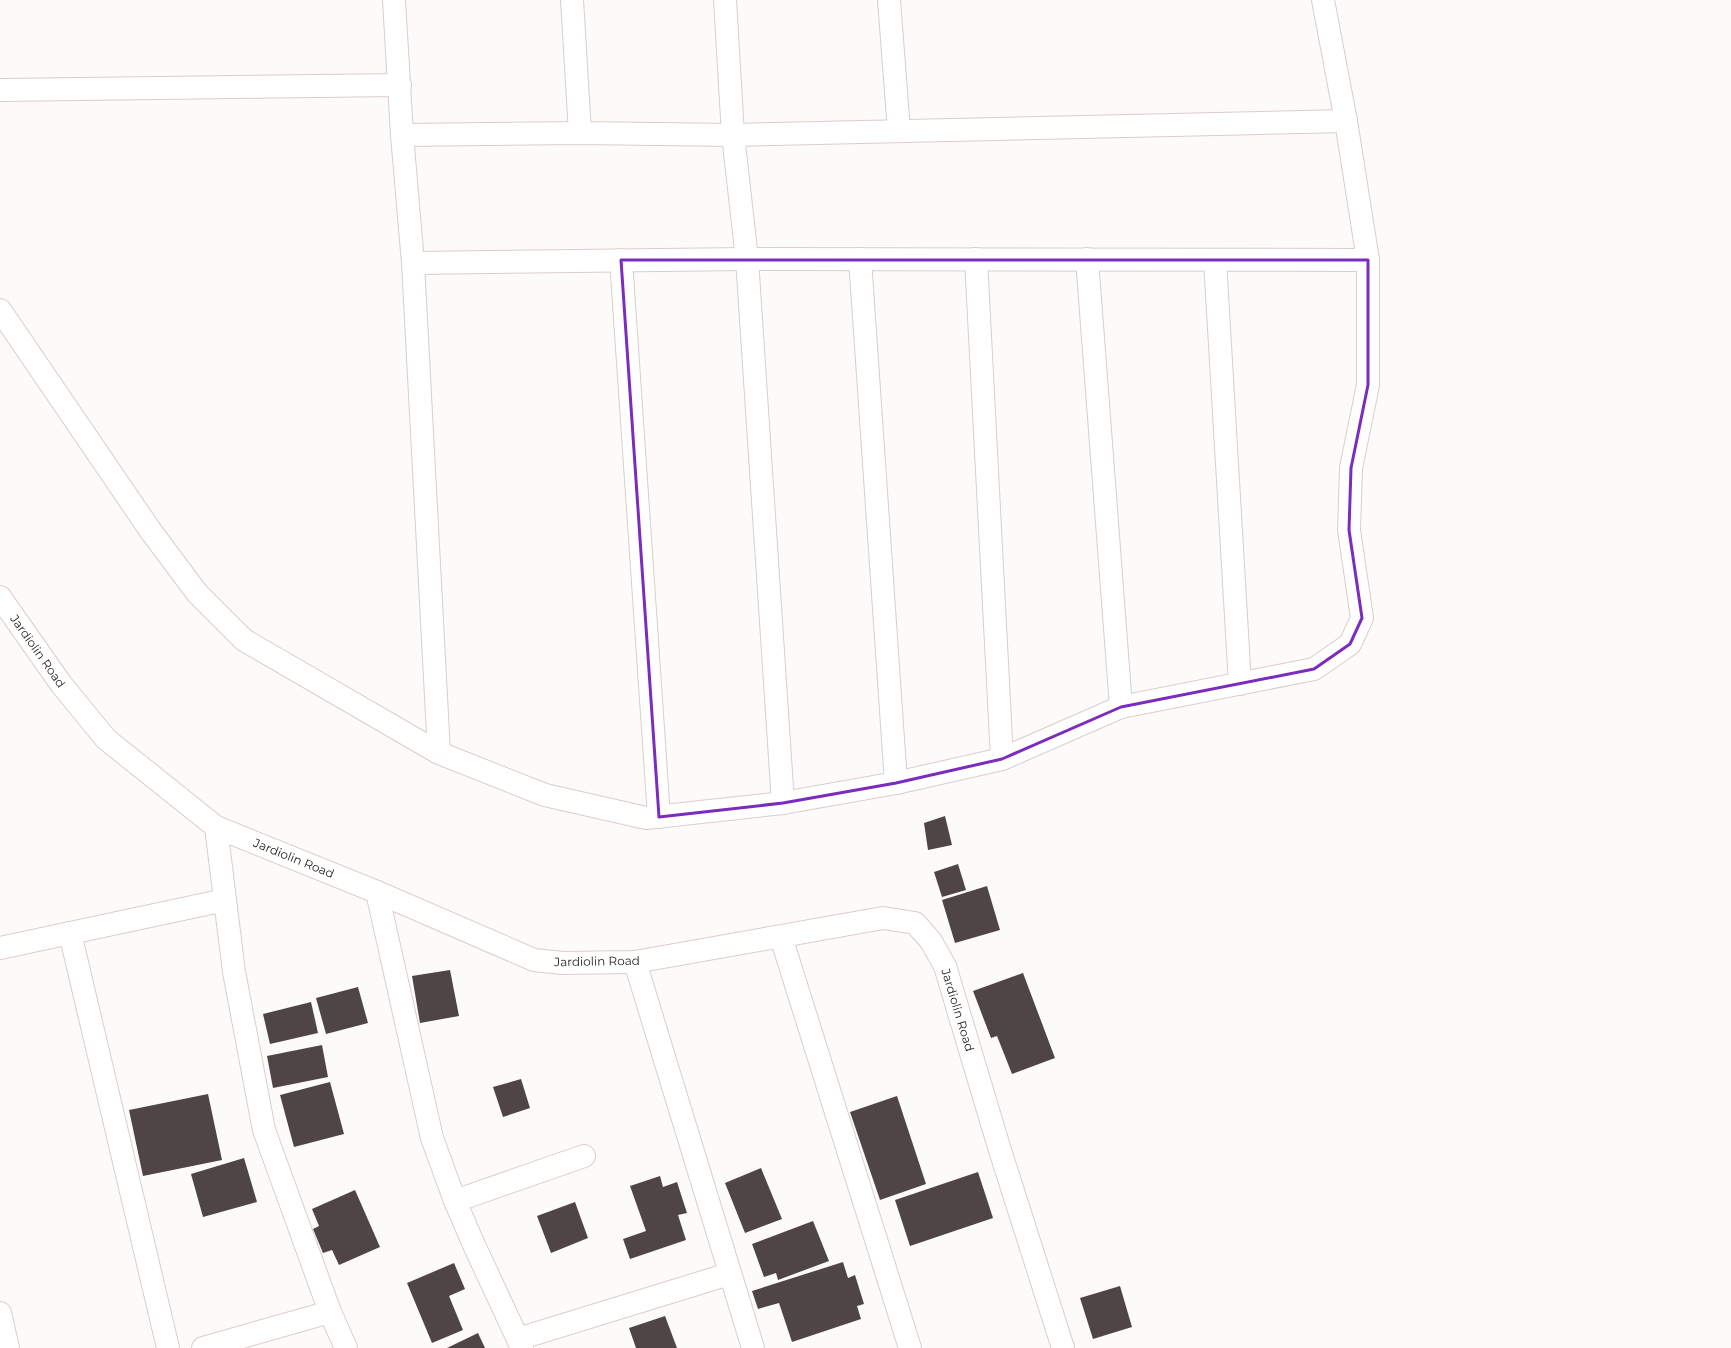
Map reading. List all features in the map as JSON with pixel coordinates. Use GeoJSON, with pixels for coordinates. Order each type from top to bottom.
{"type":"FeatureCollection","features":[{"type":"Feature","properties":{"kind":"street"},"geometry":{"type":"LineString","coordinates":[[394,0],[402,134],[413,263],[439,752]]}},
{"type":"Feature","properties":{"kind":"street"},"geometry":{"type":"LineString","coordinates":[[572,0],[580,133]]}},
{"type":"Feature","properties":{"kind":"street"},"geometry":{"type":"LineString","coordinates":[[725,0],[733,135],[747,258],[783,803]]}},
{"type":"Feature","properties":{"kind":"street"},"geometry":{"type":"LineString","coordinates":[[889,0],[899,131]]}},
{"type":"Feature","properties":{"kind":"street"},"geometry":{"type":"LineString","coordinates":[[0,310],[150,530],[198,593],[244,640],[439,752],[545,795],[646,818],[783,803],[896,783],[1002,759],[1121,707],[1314,669],[1350,644],[1362,618],[1349,530],[1352,468],[1368,385],[1368,260],[1346,121],[1323,0]]}},
{"type":"Feature","properties":{"kind":"street"},"geometry":{"type":"LineString","coordinates":[[0,90],[400,86]]}},
{"type":"Feature","properties":{"kind":"street"},"geometry":{"type":"LineString","coordinates":[[402,134],[580,133],[733,135],[1346,121]]}},
{"type":"Feature","properties":{"kind":"street"},"geometry":{"type":"LineString","coordinates":[[413,263],[747,258],[1368,260]]}},
{"type":"Feature","properties":{"kind":"street"},"geometry":{"type":"LineString","coordinates":[[860,259],[896,783]]}},
{"type":"Feature","properties":{"kind":"street"},"geometry":{"type":"LineString","coordinates":[[976,259],[1002,759]]}},
{"type":"Feature","properties":{"kind":"street"},"geometry":{"type":"LineString","coordinates":[[1087,259],[1121,707]]}},
{"type":"Feature","properties":{"kind":"street"},"geometry":{"type":"LineString","coordinates":[[621,260],[659,817]]}},
{"type":"Feature","properties":{"kind":"street"},"geometry":{"type":"LineString","coordinates":[[1215,260],[1240,684]]}},
{"type":"Feature","properties":{"kind":"street","name":"Jardiolin Road"},"geometry":{"type":"LineString","coordinates":[[0,597],[61,684],[106,739],[216,827],[377,892],[534,960],[563,963],[635,962],[883,918],[915,923],[931,941],[945,966],[999,1147],[1063,1348]]}},
{"type":"Feature","properties":{"kind":"street"},"geometry":{"type":"LineString","coordinates":[[216,827],[234,972],[264,1130],[330,1312],[346,1348]]}},
{"type":"Feature","properties":{"kind":"street"},"geometry":{"type":"LineString","coordinates":[[377,892],[432,1138],[455,1201],[520,1344],[729,1274]]}},
{"type":"Feature","properties":{"kind":"street"},"geometry":{"type":"LineString","coordinates":[[0,948],[225,900]]}},
{"type":"Feature","properties":{"kind":"street"},"geometry":{"type":"LineString","coordinates":[[70,933],[168,1348]]}},
{"type":"Feature","properties":{"kind":"street"},"geometry":{"type":"LineString","coordinates":[[781,937],[910,1348]]}},
{"type":"Feature","properties":{"kind":"street"},"geometry":{"type":"LineString","coordinates":[[635,962],[729,1274],[753,1348]]}},
{"type":"Feature","properties":{"kind":"street"},"geometry":{"type":"LineString","coordinates":[[455,1201],[584,1156]]}},
{"type":"Feature","properties":{"kind":"street"},"geometry":{"type":"LineString","coordinates":[[203,1348],[330,1312]]}},
{"type":"Feature","properties":{"kind":"street"},"geometry":{"type":"LineString","coordinates":[[0,1313],[8,1348]]}},
{"type":"Feature","properties":{"kind":"highlighted area"},"geometry":{"type":"Polygon","coordinates":[[[621,260],[1368,260],[1368,385],[1351,468],[1349,530],[1362,618],[1350,644],[1314,669],[1121,707],[1002,759],[896,783],[783,803],[659,817],[621,260]]]}},
{"type":"Feature","properties":{"kind":"building"},"geometry":{"type":"Polygon","coordinates":[[[945,816],[952,845],[928,850],[924,823],[945,816]]]}},
{"type":"Feature","properties":{"kind":"building"},"geometry":{"type":"Polygon","coordinates":[[[958,864],[966,890],[942,897],[934,872],[958,864]]]}},
{"type":"Feature","properties":{"kind":"building"},"geometry":{"type":"Polygon","coordinates":[[[987,886],[1000,930],[955,943],[942,900],[987,886]]]}},
{"type":"Feature","properties":{"kind":"building"},"geometry":{"type":"Polygon","coordinates":[[[450,970],[459,1016],[420,1023],[412,976],[450,970]]]}},
{"type":"Feature","properties":{"kind":"building"},"geometry":{"type":"Polygon","coordinates":[[[1023,973],[1055,1058],[1012,1074],[997,1036],[991,1038],[973,991],[1023,973]]]}},
{"type":"Feature","properties":{"kind":"building"},"geometry":{"type":"Polygon","coordinates":[[[358,987],[368,1023],[326,1034],[316,998],[358,987]]]}},
{"type":"Feature","properties":{"kind":"building"},"geometry":{"type":"Polygon","coordinates":[[[311,1002],[318,1033],[270,1044],[263,1014],[311,1002]]]}},
{"type":"Feature","properties":{"kind":"building"},"geometry":{"type":"Polygon","coordinates":[[[322,1045],[328,1077],[273,1088],[267,1056],[322,1045]]]}},
{"type":"Feature","properties":{"kind":"building"},"geometry":{"type":"Polygon","coordinates":[[[521,1079],[530,1108],[503,1117],[493,1087],[521,1079]]]}},
{"type":"Feature","properties":{"kind":"building"},"geometry":{"type":"Polygon","coordinates":[[[330,1082],[344,1134],[294,1147],[280,1095],[330,1082]]]}},
{"type":"Feature","properties":{"kind":"building"},"geometry":{"type":"Polygon","coordinates":[[[208,1094],[222,1160],[143,1176],[129,1110],[208,1094]]]}},
{"type":"Feature","properties":{"kind":"building"},"geometry":{"type":"Polygon","coordinates":[[[897,1096],[926,1184],[880,1200],[850,1112],[897,1096]]]}},
{"type":"Feature","properties":{"kind":"building"},"geometry":{"type":"Polygon","coordinates":[[[244,1158],[257,1202],[203,1217],[191,1174],[244,1158]]]}},
{"type":"Feature","properties":{"kind":"building"},"geometry":{"type":"Polygon","coordinates":[[[761,1168],[782,1219],[745,1233],[725,1183],[761,1168]]]}},
{"type":"Feature","properties":{"kind":"building"},"geometry":{"type":"Polygon","coordinates":[[[978,1172],[993,1218],[910,1246],[895,1200],[978,1172]]]}},
{"type":"Feature","properties":{"kind":"building"},"geometry":{"type":"Polygon","coordinates":[[[660,1176],[663,1187],[677,1182],[687,1213],[678,1215],[686,1240],[630,1259],[623,1239],[646,1231],[630,1186],[660,1176]]]}},
{"type":"Feature","properties":{"kind":"building"},"geometry":{"type":"Polygon","coordinates":[[[355,1190],[380,1247],[339,1265],[332,1250],[323,1253],[313,1229],[319,1226],[312,1209],[355,1190]]]}},
{"type":"Feature","properties":{"kind":"building"},"geometry":{"type":"Polygon","coordinates":[[[575,1202],[588,1238],[551,1253],[537,1216],[575,1202]]]}},
{"type":"Feature","properties":{"kind":"building"},"geometry":{"type":"Polygon","coordinates":[[[813,1221],[829,1261],[778,1280],[776,1273],[764,1277],[752,1244],[813,1221]]]}},
{"type":"Feature","properties":{"kind":"building"},"geometry":{"type":"Polygon","coordinates":[[[843,1262],[848,1278],[855,1275],[864,1304],[857,1306],[861,1319],[792,1342],[779,1303],[758,1309],[752,1291],[843,1262]]]}},
{"type":"Feature","properties":{"kind":"building"},"geometry":{"type":"Polygon","coordinates":[[[454,1263],[465,1289],[449,1296],[463,1330],[432,1343],[407,1283],[454,1263]]]}},
{"type":"Feature","properties":{"kind":"building"},"geometry":{"type":"Polygon","coordinates":[[[1120,1286],[1132,1327],[1093,1339],[1080,1298],[1120,1286]]]}},
{"type":"Feature","properties":{"kind":"building"},"geometry":{"type":"Polygon","coordinates":[[[665,1316],[677,1348],[636,1348],[629,1328],[665,1316]]]}},
{"type":"Feature","properties":{"kind":"building"},"geometry":{"type":"Polygon","coordinates":[[[478,1333],[485,1348],[447,1348],[478,1333]]]}}]}
